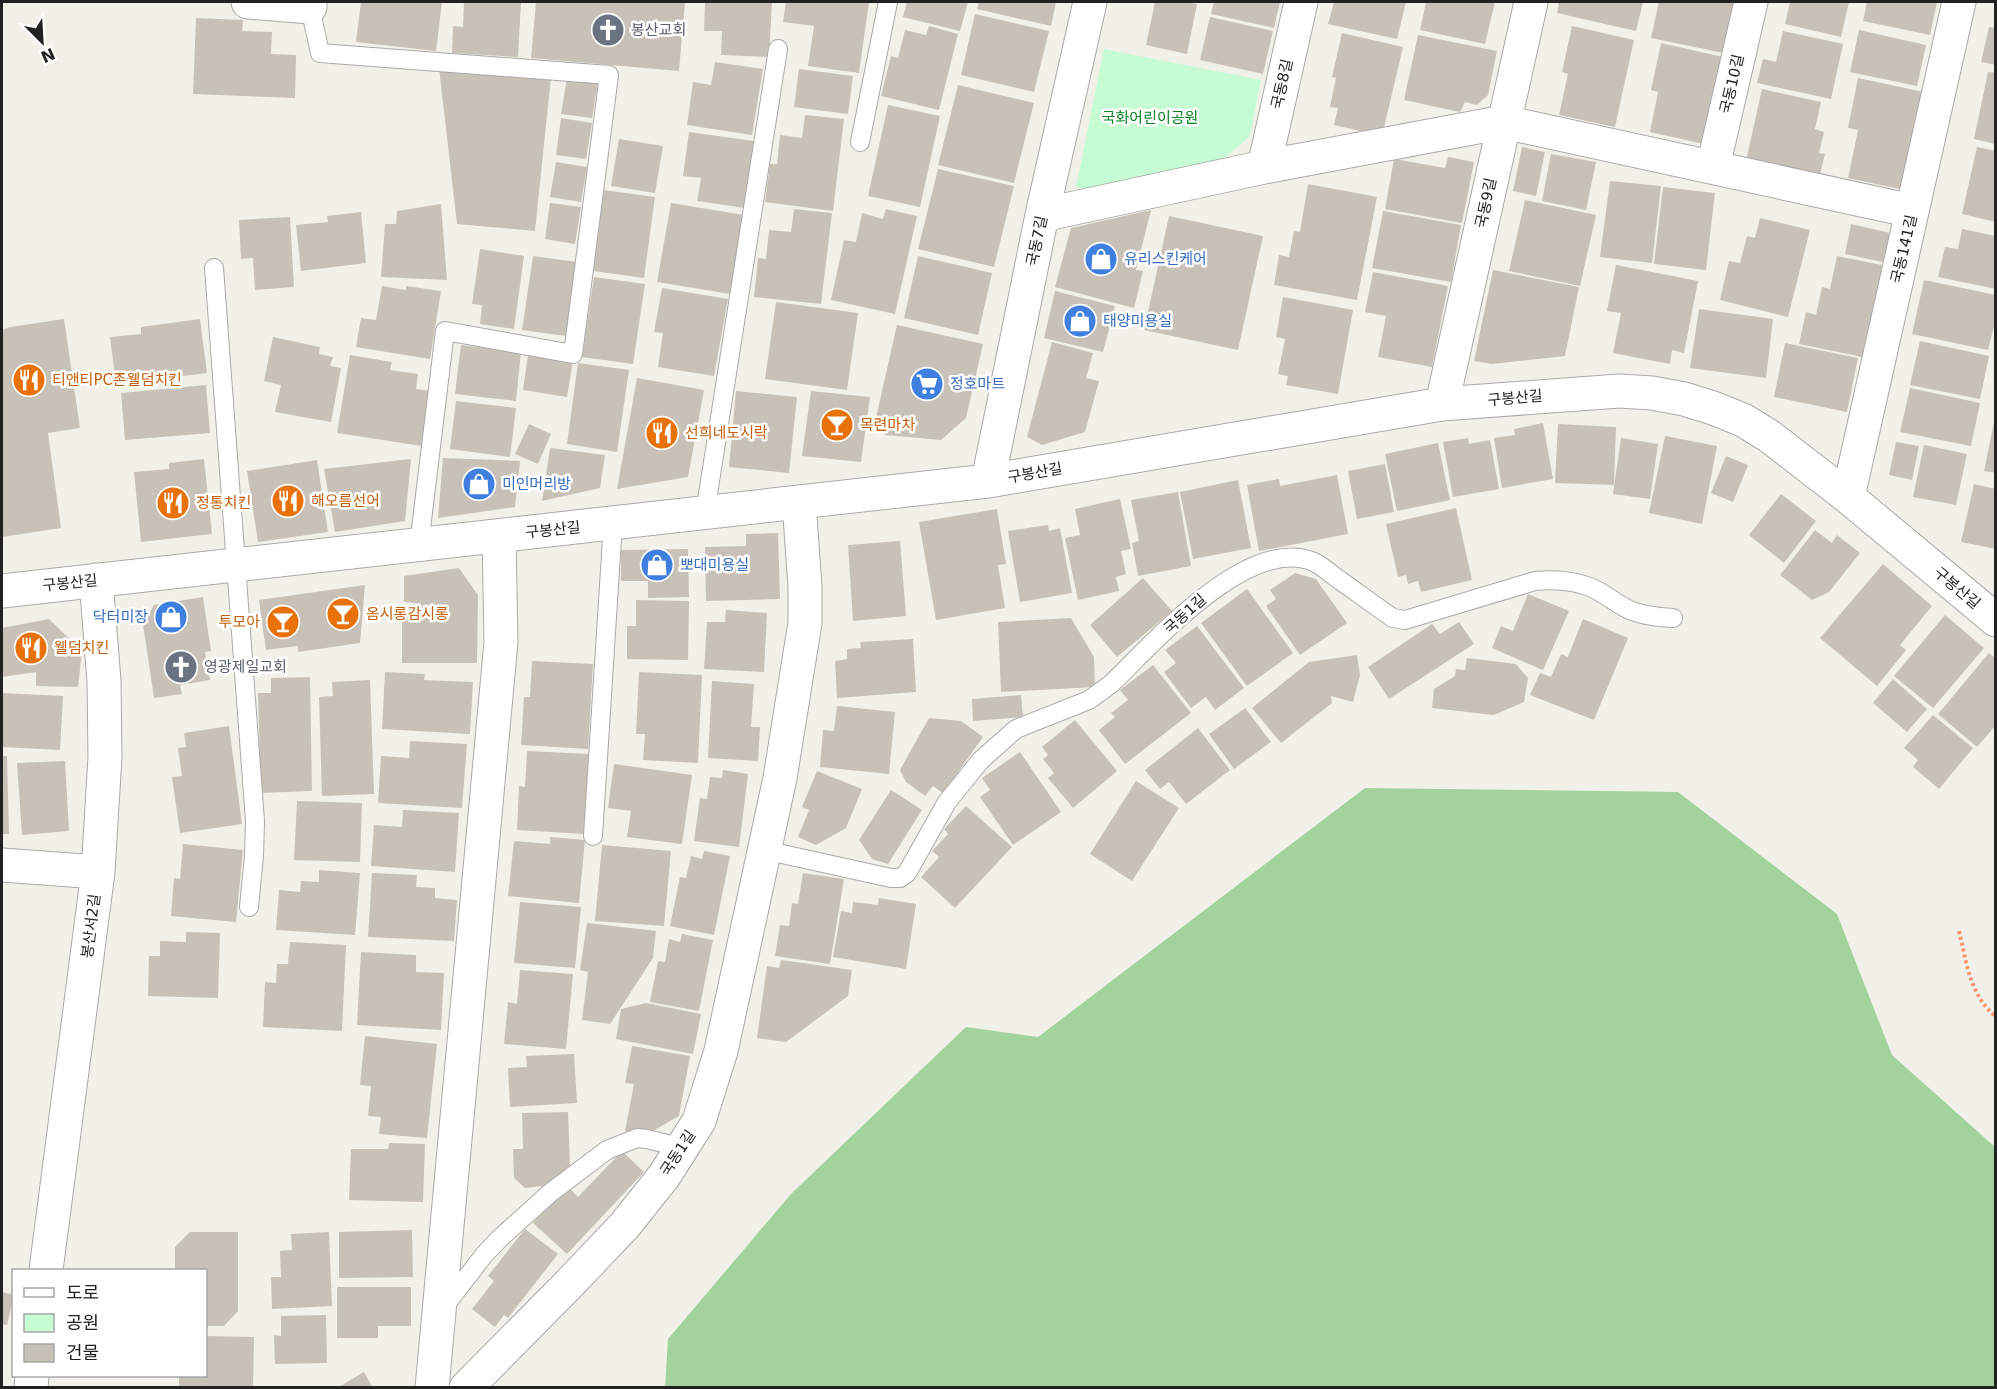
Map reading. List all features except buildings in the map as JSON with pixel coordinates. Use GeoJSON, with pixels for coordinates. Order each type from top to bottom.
{"type":"FeatureCollection","features":[{"type":"Feature","properties":{"kind":"street"},"geometry":{"type":"LineString","coordinates":[[248,2],[310,4]]}},
{"type":"Feature","properties":{"kind":"street","name":"국동7길"},"geometry":{"type":"LineString","coordinates":[[988,481],[1042,215],[1090,2]]}},
{"type":"Feature","properties":{"kind":"street","name":"국동8길"},"geometry":{"type":"LineString","coordinates":[[1264,167],[1301,2]]}},
{"type":"Feature","properties":{"kind":"street","name":"국동9길"},"geometry":{"type":"LineString","coordinates":[[1442,404],[1531,2]]}},
{"type":"Feature","properties":{"kind":"street","name":"국동10길"},"geometry":{"type":"LineString","coordinates":[[1713,167],[1750,2]]}},
{"type":"Feature","properties":{"kind":"street","name":"국동141길"},"geometry":{"type":"LineString","coordinates":[[1848,497],[1959,2]]}},
{"type":"Feature","properties":{"kind":"street"},"geometry":{"type":"LineString","coordinates":[[1042,215],[1264,167],[1504,122],[1912,211]]}},
{"type":"Feature","properties":{"kind":"street","name":"구봉산길"},"geometry":{"type":"LineString","coordinates":[[2,591],[988,481],[1442,404],[1619,391],[1652,393],[1684,399],[1743,420],[1769,436],[1848,497],[1995,620]]}},
{"type":"Feature","properties":{"kind":"street","name":"국동1길"},"geometry":{"type":"LineString","coordinates":[[466,1388],[625,1225],[664,1176],[699,1120],[721,1051],[780,778],[805,623],[806,586],[799,502]]}},
{"type":"Feature","properties":{"kind":"street"},"geometry":{"type":"LineString","coordinates":[[432,1388],[501,642],[499,536]]}},
{"type":"Feature","properties":{"kind":"street","name":"봉산서2길"},"geometry":{"type":"LineString","coordinates":[[46,1269],[98,872],[105,757],[104,681],[96,580]]}},
{"type":"Feature","properties":{"kind":"street"},"geometry":{"type":"LineString","coordinates":[[2,865],[98,872]]}},
{"type":"Feature","properties":{"kind":"lane"},"geometry":{"type":"LineString","coordinates":[[860,142],[888,2]]}},
{"type":"Feature","properties":{"kind":"lane"},"geometry":{"type":"LineString","coordinates":[[310,4],[320,53],[609,75],[573,354],[445,331],[419,545]]}},
{"type":"Feature","properties":{"kind":"lane"},"geometry":{"type":"LineString","coordinates":[[705,513],[778,49]]}},
{"type":"Feature","properties":{"kind":"lane"},"geometry":{"type":"LineString","coordinates":[[214,268],[255,830],[249,907]]}},
{"type":"Feature","properties":{"kind":"lane"},"geometry":{"type":"LineString","coordinates":[[593,836],[613,523]]}},
{"type":"Feature","properties":{"kind":"lane","name":"국동1길"},"geometry":{"type":"LineString","coordinates":[[764,850],[891,878],[900,878],[907,873],[947,802],[981,760],[1011,733],[1022,726],[1095,697],[1112,684],[1203,596],[1249,568],[1261,564],[1296,558],[1314,562],[1393,618],[1404,620],[1534,581],[1548,579],[1590,587],[1633,612],[1673,618]]}},
{"type":"Feature","properties":{"kind":"lane"},"geometry":{"type":"LineString","coordinates":[[439,1314],[499,1239],[550,1193],[607,1150],[637,1138],[683,1148]]}},
{"type":"Feature","properties":{"kind":"path"},"geometry":{"type":"LineString","coordinates":[[1959,931],[1974,989],[1985,1008],[1995,1017]]}},
{"type":"Feature","properties":{"kind":"green space","name":"국화어린이공원"},"geometry":{"type":"Polygon","coordinates":[[[1104,49],[1261,80],[1250,136],[1219,163],[1099,191],[1076,187],[1104,49]]]}},
{"type":"Feature","properties":{"kind":"green space"},"geometry":{"type":"Polygon","coordinates":[[[1365,788],[1678,792],[1837,914],[1892,1055],[1995,1147],[1995,1387],[665,1387],[668,1339],[791,1194],[966,1027],[1038,1037],[1365,788]]]}},
{"type":"Feature","properties":{"kind":"place","name":"봉산교회"},"geometry":{"type":"Point","coordinates":[608,30]}},
{"type":"Feature","properties":{"kind":"place","name":"유리스킨케어"},"geometry":{"type":"Point","coordinates":[1101,259]}},
{"type":"Feature","properties":{"kind":"place","name":"태양미용실"},"geometry":{"type":"Point","coordinates":[1080,321]}},
{"type":"Feature","properties":{"kind":"place","name":"티앤티PC존웰덤치킨"},"geometry":{"type":"Point","coordinates":[29,380]}},
{"type":"Feature","properties":{"kind":"place","name":"정호마트"},"geometry":{"type":"Point","coordinates":[927,384]}},
{"type":"Feature","properties":{"kind":"place","name":"목련마차"},"geometry":{"type":"Point","coordinates":[837,425]}},
{"type":"Feature","properties":{"kind":"place","name":"선희네도시락"},"geometry":{"type":"Point","coordinates":[662,433]}},
{"type":"Feature","properties":{"kind":"place","name":"미인머리방"},"geometry":{"type":"Point","coordinates":[479,484]}},
{"type":"Feature","properties":{"kind":"place","name":"해오름선어"},"geometry":{"type":"Point","coordinates":[288,501]}},
{"type":"Feature","properties":{"kind":"place","name":"정통치킨"},"geometry":{"type":"Point","coordinates":[173,503]}},
{"type":"Feature","properties":{"kind":"place","name":"뽀대미용실"},"geometry":{"type":"Point","coordinates":[657,565]}},
{"type":"Feature","properties":{"kind":"place","name":"옴시롱감시롱"},"geometry":{"type":"Point","coordinates":[343,614]}},
{"type":"Feature","properties":{"kind":"place","name":"닥터미장"},"geometry":{"type":"Point","coordinates":[171,617]}},
{"type":"Feature","properties":{"kind":"place","name":"투모아"},"geometry":{"type":"Point","coordinates":[283,622]}},
{"type":"Feature","properties":{"kind":"place","name":"웰덤치킨"},"geometry":{"type":"Point","coordinates":[31,648]}},
{"type":"Feature","properties":{"kind":"place","name":"영광제일교회"},"geometry":{"type":"Point","coordinates":[181,667]}}]}
